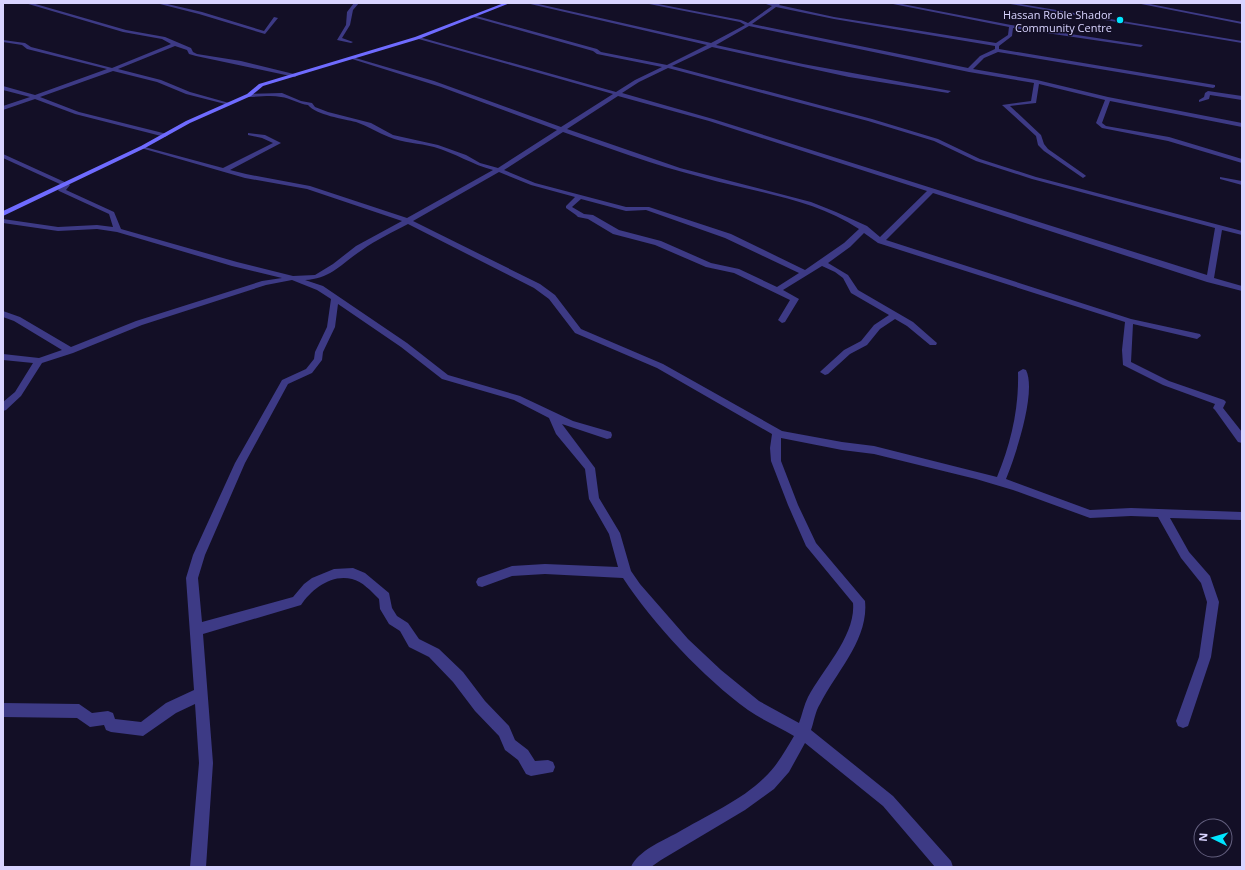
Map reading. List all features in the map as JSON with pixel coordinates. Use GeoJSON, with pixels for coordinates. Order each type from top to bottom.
{"type":"FeatureCollection","features":[{"type":"Feature","properties":{"kind":"street"},"geometry":{"type":"LineString","coordinates":[[27,3],[125,31],[163,38],[189,49],[196,55],[241,62],[295,75]]}},
{"type":"Feature","properties":{"kind":"street"},"geometry":{"type":"LineString","coordinates":[[158,3],[200,13],[265,33],[276,18]]}},
{"type":"Feature","properties":{"kind":"street"},"geometry":{"type":"LineString","coordinates":[[351,42],[339,39],[349,24],[349,9],[357,3]]}},
{"type":"Feature","properties":{"kind":"street"},"geometry":{"type":"LineString","coordinates":[[3,214],[143,148],[164,135],[249,94],[261,85],[418,38],[471,16],[508,3]]}},
{"type":"Feature","properties":{"kind":"street"},"geometry":{"type":"LineString","coordinates":[[528,3],[849,75],[948,91]]}},
{"type":"Feature","properties":{"kind":"street"},"geometry":{"type":"LineString","coordinates":[[646,3],[741,21],[748,24],[969,70],[1037,82],[1108,99],[1242,125]]}},
{"type":"Feature","properties":{"kind":"street"},"geometry":{"type":"LineString","coordinates":[[765,3],[777,4],[834,18],[1213,86]]}},
{"type":"Feature","properties":{"kind":"street"},"geometry":{"type":"LineString","coordinates":[[890,3],[1011,26],[1141,46]]}},
{"type":"Feature","properties":{"kind":"street"},"geometry":{"type":"LineString","coordinates":[[1006,3],[1242,42]]}},
{"type":"Feature","properties":{"kind":"street"},"geometry":{"type":"LineString","coordinates":[[1139,3],[1242,23]]}},
{"type":"Feature","properties":{"kind":"street"},"geometry":{"type":"LineString","coordinates":[[3,357],[39,361],[70,351],[139,323],[265,283],[293,278],[316,277],[336,266],[359,248],[406,220],[499,170],[637,81],[748,24],[777,4]]}},
{"type":"Feature","properties":{"kind":"street"},"geometry":{"type":"LineString","coordinates":[[471,16],[595,50],[599,53],[666,66],[752,87],[870,120],[936,140],[978,160],[1020,174],[1242,233]]}},
{"type":"Feature","properties":{"kind":"street"},"geometry":{"type":"LineString","coordinates":[[969,70],[982,57],[1010,36],[1011,26]]}},
{"type":"Feature","properties":{"kind":"street"},"geometry":{"type":"LineString","coordinates":[[418,38],[711,120],[1242,289]]}},
{"type":"Feature","properties":{"kind":"street"},"geometry":{"type":"LineString","coordinates":[[3,41],[23,44],[29,48],[159,81],[188,93],[227,104]]}},
{"type":"Feature","properties":{"kind":"street"},"geometry":{"type":"LineString","coordinates":[[3,108],[112,69],[175,44]]}},
{"type":"Feature","properties":{"kind":"street"},"geometry":{"type":"LineString","coordinates":[[354,58],[445,87],[561,131],[679,170],[785,195],[828,209],[864,228],[881,241],[1129,321],[1197,336]]}},
{"type":"Feature","properties":{"kind":"street"},"geometry":{"type":"LineString","coordinates":[[1037,82],[1034,102],[1004,105],[1020,117],[1041,138],[1041,145],[1046,150],[1083,176]]}},
{"type":"Feature","properties":{"kind":"street"},"geometry":{"type":"LineString","coordinates":[[3,88],[33,96],[77,113],[164,135]]}},
{"type":"Feature","properties":{"kind":"street"},"geometry":{"type":"LineString","coordinates":[[1201,101],[1207,98],[1210,92],[1242,98]]}},
{"type":"Feature","properties":{"kind":"street"},"geometry":{"type":"LineString","coordinates":[[249,94],[288,96],[299,102],[310,104],[313,108],[326,113],[369,124],[391,136],[436,146],[464,156],[478,164],[499,170],[533,184],[626,209],[647,208],[728,236],[805,273]]}},
{"type":"Feature","properties":{"kind":"street"},"geometry":{"type":"LineString","coordinates":[[1108,99],[1098,123],[1104,127],[1169,138],[1242,161]]}},
{"type":"Feature","properties":{"kind":"street"},"geometry":{"type":"LineString","coordinates":[[224,170],[278,143],[263,136],[250,134]]}},
{"type":"Feature","properties":{"kind":"street"},"geometry":{"type":"LineString","coordinates":[[143,148],[224,170],[308,187],[406,220],[538,286],[552,298],[578,331],[660,366],[780,434],[842,446],[874,450],[1000,482],[1015,486],[1090,514],[1162,513],[1242,516]]}},
{"type":"Feature","properties":{"kind":"street"},"geometry":{"type":"LineString","coordinates":[[3,156],[67,185]]}},
{"type":"Feature","properties":{"kind":"street"},"geometry":{"type":"LineString","coordinates":[[1222,178],[1242,183]]}},
{"type":"Feature","properties":{"kind":"street"},"geometry":{"type":"LineString","coordinates":[[67,185],[62,190],[112,213],[118,230]]}},
{"type":"Feature","properties":{"kind":"street"},"geometry":{"type":"LineString","coordinates":[[881,241],[931,191]]}},
{"type":"Feature","properties":{"kind":"street"},"geometry":{"type":"LineString","coordinates":[[580,196],[568,206],[580,214],[580,216],[590,216],[616,232],[658,243],[709,265],[736,271],[795,299],[782,320]]}},
{"type":"Feature","properties":{"kind":"street"},"geometry":{"type":"LineString","coordinates":[[3,220],[58,230],[97,227],[118,230],[206,256],[293,278],[320,288],[404,346],[445,377],[517,398],[570,424],[607,435]]}},
{"type":"Feature","properties":{"kind":"street"},"geometry":{"type":"LineString","coordinates":[[777,290],[823,262],[847,245],[864,228]]}},
{"type":"Feature","properties":{"kind":"street"},"geometry":{"type":"LineString","coordinates":[[1210,280],[1219,228]]}},
{"type":"Feature","properties":{"kind":"street"},"geometry":{"type":"LineString","coordinates":[[823,262],[822,263],[838,270],[851,281],[854,291],[910,324],[933,343]]}},
{"type":"Feature","properties":{"kind":"street"},"geometry":{"type":"LineString","coordinates":[[198,867],[206,763],[192,578],[199,555],[240,463],[284,382],[309,371],[318,360],[319,352],[331,327],[335,299]]}},
{"type":"Feature","properties":{"kind":"street"},"geometry":{"type":"LineString","coordinates":[[3,314],[16,319],[70,351]]}},
{"type":"Feature","properties":{"kind":"street"},"geometry":{"type":"LineString","coordinates":[[825,372],[847,352],[864,343],[877,327],[894,315]]}},
{"type":"Feature","properties":{"kind":"street"},"geometry":{"type":"LineString","coordinates":[[1129,321],[1126,363],[1166,383],[1221,402],[1218,408],[1242,439]]}},
{"type":"Feature","properties":{"kind":"street"},"geometry":{"type":"LineString","coordinates":[[3,408],[18,394],[39,361]]}},
{"type":"Feature","properties":{"kind":"street"},"geometry":{"type":"LineString","coordinates":[[1000,482],[1009,461],[1021,420],[1023,372]]}},
{"type":"Feature","properties":{"kind":"street"},"geometry":{"type":"LineString","coordinates":[[552,414],[560,431],[590,468],[594,499],[614,533],[626,574],[636,588],[683,643],[716,675],[754,706],[803,733],[888,801],[945,867]]}},
{"type":"Feature","properties":{"kind":"street"},"geometry":{"type":"LineString","coordinates":[[640,867],[655,854],[740,805],[769,784],[784,768],[803,733],[813,702],[852,637],[860,605],[854,593],[819,555],[808,538],[776,460],[775,448],[777,432]]}},
{"type":"Feature","properties":{"kind":"street"},"geometry":{"type":"LineString","coordinates":[[1162,513],[1185,555],[1206,580],[1213,602],[1205,657],[1183,721]]}},
{"type":"Feature","properties":{"kind":"street"},"geometry":{"type":"LineString","coordinates":[[482,582],[512,571],[525,570],[545,569],[626,574]]}},
{"type":"Feature","properties":{"kind":"street"},"geometry":{"type":"LineString","coordinates":[[195,630],[297,601],[300,595],[317,582],[330,576],[344,572],[360,576],[385,597],[386,609],[393,620],[404,627],[414,643],[434,653],[458,677],[480,706],[504,731],[510,744],[523,755],[531,769],[548,768]]}},
{"type":"Feature","properties":{"kind":"street"},"geometry":{"type":"LineString","coordinates":[[3,710],[79,711],[90,720],[108,718],[111,725],[143,729],[172,708],[200,694]]}},
{"type":"Feature","properties":{"kind":"place","name":"Hassan Roble Shador Community Centre"},"geometry":{"type":"Point","coordinates":[1120,20]}}]}
